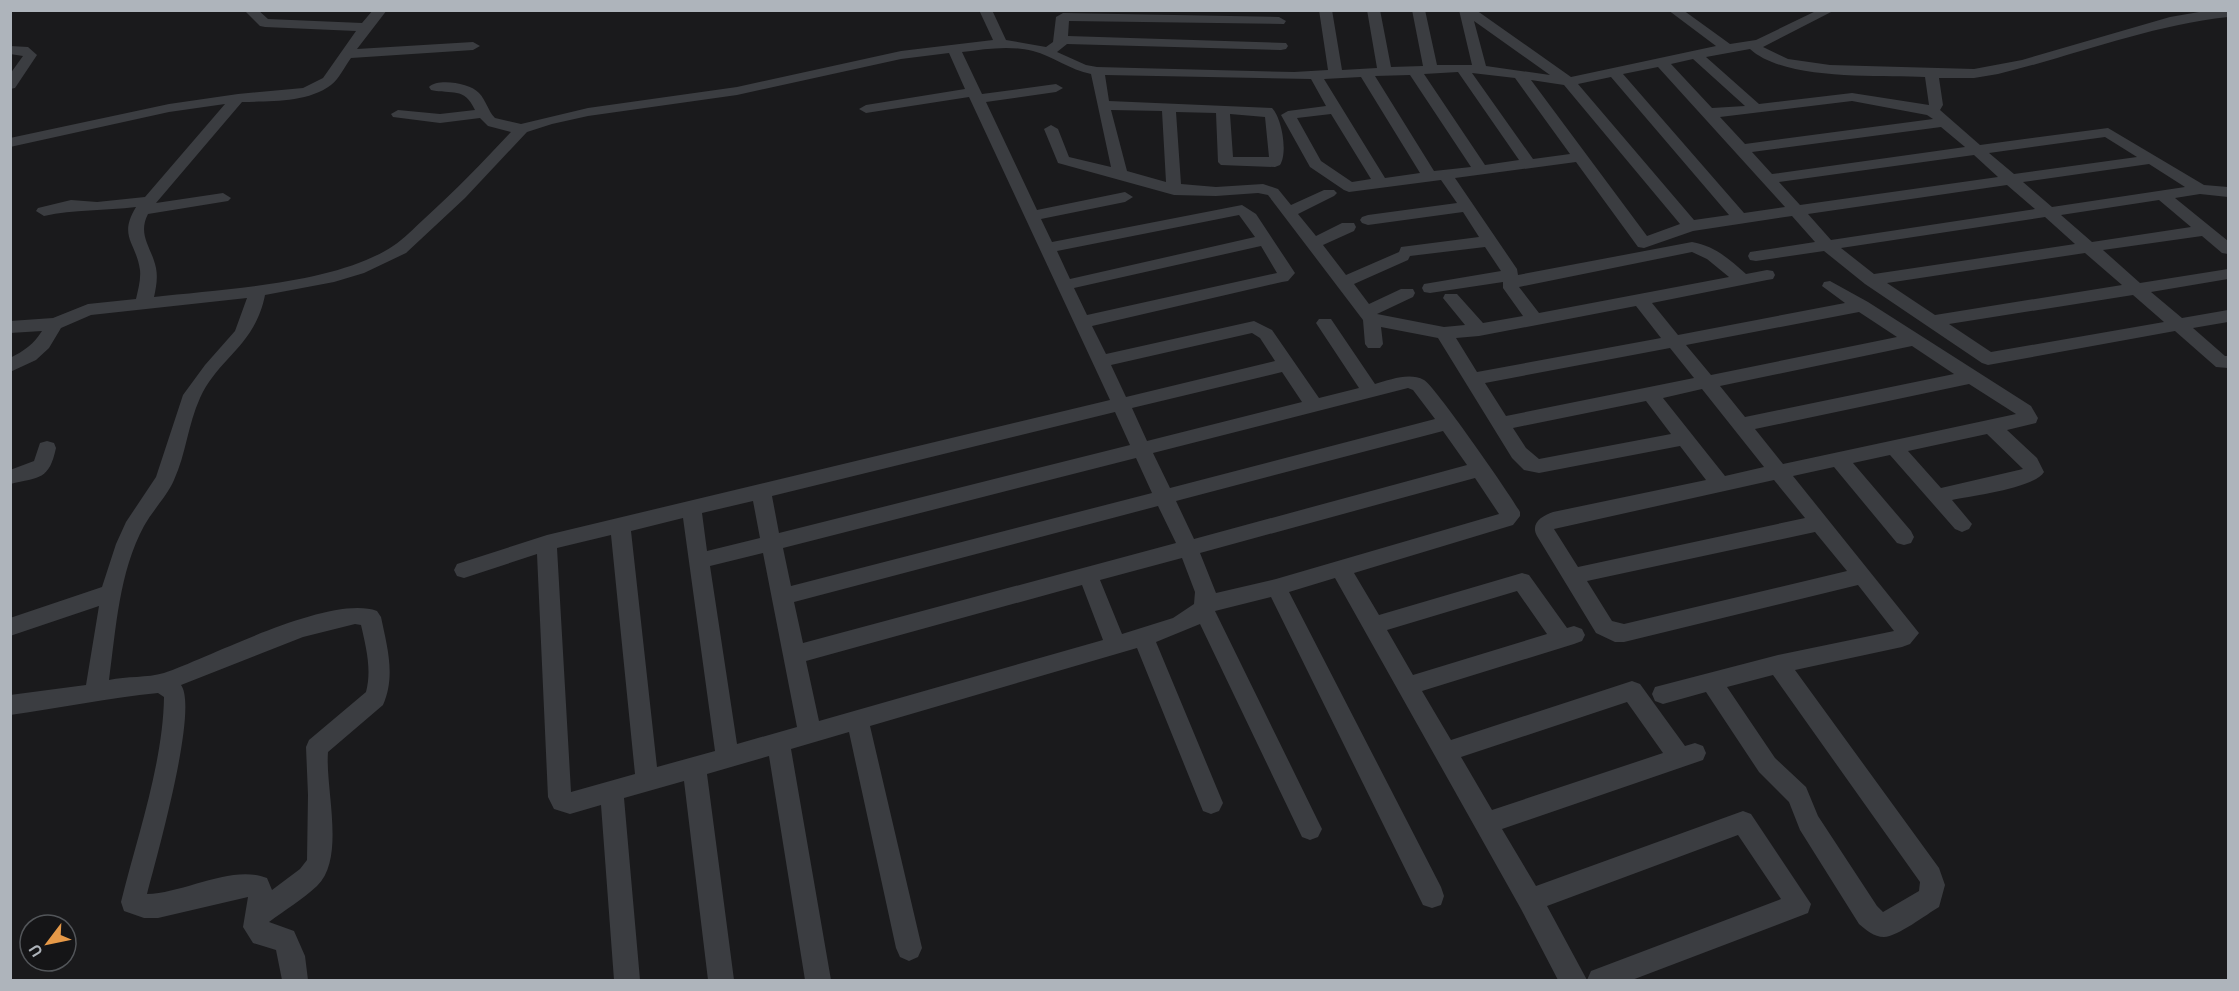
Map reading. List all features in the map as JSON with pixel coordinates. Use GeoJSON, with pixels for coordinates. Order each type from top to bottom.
{"type":"FeatureCollection","features":[{"type":"Feature","properties":{"kind":"street"},"geometry":{"type":"LineString","coordinates":[[250,10],[265,23],[364,27]]}},
{"type":"Feature","properties":{"kind":"street"},"geometry":{"type":"LineString","coordinates":[[10,143],[168,108],[238,98],[290,95],[321,86],[328,81],[364,27],[381,10]]}},
{"type":"Feature","properties":{"kind":"street"},"geometry":{"type":"LineString","coordinates":[[985,10],[1001,43]]}},
{"type":"Feature","properties":{"kind":"street"},"geometry":{"type":"LineString","coordinates":[[1325,10],[1336,74]]}},
{"type":"Feature","properties":{"kind":"street"},"geometry":{"type":"LineString","coordinates":[[1373,10],[1385,71]]}},
{"type":"Feature","properties":{"kind":"street"},"geometry":{"type":"LineString","coordinates":[[1418,10],[1431,69]]}},
{"type":"Feature","properties":{"kind":"street"},"geometry":{"type":"LineString","coordinates":[[1466,10],[1480,69]]}},
{"type":"Feature","properties":{"kind":"street"},"geometry":{"type":"LineString","coordinates":[[1466,10],[1569,82],[1690,226]]}},
{"type":"Feature","properties":{"kind":"street"},"geometry":{"type":"LineString","coordinates":[[1674,10],[1727,48]]}},
{"type":"Feature","properties":{"kind":"street"},"geometry":{"type":"LineString","coordinates":[[1060,40],[1282,66],[1315,75],[1462,68],[1569,82],[1727,48],[1753,45],[1829,10]]}},
{"type":"Feature","properties":{"kind":"street"},"geometry":{"type":"LineString","coordinates":[[1753,45],[1772,58],[1792,64],[1843,72],[1948,75],[1997,70],[2076,49],[2142,27],[2208,14],[2229,13]]}},
{"type":"Feature","properties":{"kind":"street"},"geometry":{"type":"LineString","coordinates":[[1047,52],[1060,44],[1063,17],[1089,14],[1279,16],[1282,66]]}},
{"type":"Feature","properties":{"kind":"street"},"geometry":{"type":"LineString","coordinates":[[436,87],[464,89],[477,99],[483,113],[497,124],[522,129],[568,115],[737,91],[826,73],[901,54],[1001,43],[1028,46],[1047,52],[1099,75],[1282,66]]}},
{"type":"Feature","properties":{"kind":"street"},"geometry":{"type":"LineString","coordinates":[[346,54],[473,46]]}},
{"type":"Feature","properties":{"kind":"street"},"geometry":{"type":"LineString","coordinates":[[953,48],[1188,548],[1207,594],[1206,607],[1310,829]]}},
{"type":"Feature","properties":{"kind":"street"},"geometry":{"type":"LineString","coordinates":[[10,50],[23,50],[30,54],[10,85]]}},
{"type":"Feature","properties":{"kind":"street"},"geometry":{"type":"LineString","coordinates":[[1696,55],[1758,110]]}},
{"type":"Feature","properties":{"kind":"street"},"geometry":{"type":"LineString","coordinates":[[1662,63],[1827,245],[1871,280],[1988,359],[2229,316]]}},
{"type":"Feature","properties":{"kind":"street"},"geometry":{"type":"LineString","coordinates":[[1462,68],[1529,164]]}},
{"type":"Feature","properties":{"kind":"street"},"geometry":{"type":"LineString","coordinates":[[1414,70],[1481,170]]}},
{"type":"Feature","properties":{"kind":"street"},"geometry":{"type":"LineString","coordinates":[[1613,71],[1740,218]]}},
{"type":"Feature","properties":{"kind":"street"},"geometry":{"type":"LineString","coordinates":[[1365,72],[1438,176],[1467,207],[1511,273],[1505,276],[1430,288]]}},
{"type":"Feature","properties":{"kind":"street"},"geometry":{"type":"LineString","coordinates":[[1519,74],[1644,243],[1690,226],[2151,159]]}},
{"type":"Feature","properties":{"kind":"street"},"geometry":{"type":"LineString","coordinates":[[1932,74],[1936,105],[1932,111]]}},
{"type":"Feature","properties":{"kind":"street"},"geometry":{"type":"LineString","coordinates":[[1099,75],[1103,105],[1120,174]]}},
{"type":"Feature","properties":{"kind":"street"},"geometry":{"type":"LineString","coordinates":[[1315,75],[1381,183]]}},
{"type":"Feature","properties":{"kind":"street"},"geometry":{"type":"LineString","coordinates":[[866,109],[1056,88]]}},
{"type":"Feature","properties":{"kind":"street"},"geometry":{"type":"LineString","coordinates":[[1708,112],[1758,110],[1852,97],[1932,111],[2222,363],[2229,362]]}},
{"type":"Feature","properties":{"kind":"street"},"geometry":{"type":"LineString","coordinates":[[144,303],[148,267],[134,231],[134,223],[146,205],[238,98]]}},
{"type":"Feature","properties":{"kind":"street"},"geometry":{"type":"LineString","coordinates":[[1103,105],[1223,109],[1269,113],[1272,116],[1277,160],[1269,163],[1226,162],[1223,109]]}},
{"type":"Feature","properties":{"kind":"street"},"geometry":{"type":"LineString","coordinates":[[1169,108],[1174,190]]}},
{"type":"Feature","properties":{"kind":"street"},"geometry":{"type":"LineString","coordinates":[[1335,109],[1288,115],[1315,164],[1349,187],[1580,157]]}},
{"type":"Feature","properties":{"kind":"street"},"geometry":{"type":"LineString","coordinates":[[398,114],[436,120],[462,118],[483,113]]}},
{"type":"Feature","properties":{"kind":"street"},"geometry":{"type":"LineString","coordinates":[[1742,149],[1946,122]]}},
{"type":"Feature","properties":{"kind":"street"},"geometry":{"type":"LineString","coordinates":[[10,327],[55,324],[88,310],[257,291],[328,278],[358,269],[400,249],[460,195],[522,129]]}},
{"type":"Feature","properties":{"kind":"street"},"geometry":{"type":"LineString","coordinates":[[1052,129],[1063,160],[1174,190],[1214,192],[1269,189],[1369,315],[1374,344]]}},
{"type":"Feature","properties":{"kind":"street"},"geometry":{"type":"LineString","coordinates":[[1768,179],[2108,132],[2151,159],[2214,191],[2229,203]]}},
{"type":"Feature","properties":{"kind":"street"},"geometry":{"type":"LineString","coordinates":[[1756,256],[2048,211],[2162,195],[2214,191]]}},
{"type":"Feature","properties":{"kind":"street"},"geometry":{"type":"LineString","coordinates":[[1288,212],[1329,193]]}},
{"type":"Feature","properties":{"kind":"street"},"geometry":{"type":"LineString","coordinates":[[2162,195],[2229,249]]}},
{"type":"Feature","properties":{"kind":"street"},"geometry":{"type":"LineString","coordinates":[[1033,216],[1125,197]]}},
{"type":"Feature","properties":{"kind":"street"},"geometry":{"type":"LineString","coordinates":[[44,211],[71,205],[97,207],[146,205],[223,198]]}},
{"type":"Feature","properties":{"kind":"street"},"geometry":{"type":"LineString","coordinates":[[1368,220],[1467,207]]}},
{"type":"Feature","properties":{"kind":"street"},"geometry":{"type":"LineString","coordinates":[[1048,248],[1236,210],[1246,213],[1287,273],[1285,276],[1083,322]]}},
{"type":"Feature","properties":{"kind":"street"},"geometry":{"type":"LineString","coordinates":[[1313,244],[1348,227]]}},
{"type":"Feature","properties":{"kind":"street"},"geometry":{"type":"LineString","coordinates":[[1871,280],[2205,230]]}},
{"type":"Feature","properties":{"kind":"street"},"geometry":{"type":"LineString","coordinates":[[1065,285],[1266,240]]}},
{"type":"Feature","properties":{"kind":"street"},"geometry":{"type":"LineString","coordinates":[[1343,282],[1404,254],[1490,241]]}},
{"type":"Feature","properties":{"kind":"street"},"geometry":{"type":"LineString","coordinates":[[1535,319],[1511,288],[1511,282],[1692,247],[1699,247],[1710,254],[1743,280]]}},
{"type":"Feature","properties":{"kind":"street"},"geometry":{"type":"LineString","coordinates":[[1932,321],[2229,274]]}},
{"type":"Feature","properties":{"kind":"street"},"geometry":{"type":"LineString","coordinates":[[1369,315],[1419,322],[1444,333],[1479,330],[1767,275]]}},
{"type":"Feature","properties":{"kind":"street"},"geometry":{"type":"LineString","coordinates":[[1830,286],[2030,416],[2027,419],[1990,425],[1553,520],[1545,525],[1544,530],[1604,627],[1615,633],[1862,576]]}},
{"type":"Feature","properties":{"kind":"street"},"geometry":{"type":"LineString","coordinates":[[96,693],[111,592],[132,529],[165,479],[182,430],[188,402],[211,369],[242,334],[254,307],[257,291]]}},
{"type":"Feature","properties":{"kind":"street"},"geometry":{"type":"LineString","coordinates":[[1369,315],[1407,293]]}},
{"type":"Feature","properties":{"kind":"street"},"geometry":{"type":"LineString","coordinates":[[1451,298],[1479,330]]}},
{"type":"Feature","properties":{"kind":"street"},"geometry":{"type":"LineString","coordinates":[[1640,299],[1908,633],[1906,636],[1778,664],[1663,694]]}},
{"type":"Feature","properties":{"kind":"street"},"geometry":{"type":"LineString","coordinates":[[1473,379],[1862,306]]}},
{"type":"Feature","properties":{"kind":"street"},"geometry":{"type":"LineString","coordinates":[[1325,323],[1370,391]]}},
{"type":"Feature","properties":{"kind":"street"},"geometry":{"type":"LineString","coordinates":[[10,366],[30,356],[43,344],[55,324]]}},
{"type":"Feature","properties":{"kind":"street"},"geometry":{"type":"LineString","coordinates":[[1101,361],[1254,327],[1266,334],[1314,405]]}},
{"type":"Feature","properties":{"kind":"street"},"geometry":{"type":"LineString","coordinates":[[1444,333],[1501,424],[1525,460],[1532,465],[1539,466],[1684,438]]}},
{"type":"Feature","properties":{"kind":"street"},"geometry":{"type":"LineString","coordinates":[[1501,424],[1914,340]]}},
{"type":"Feature","properties":{"kind":"street"},"geometry":{"type":"LineString","coordinates":[[464,570],[548,543],[620,525],[1288,364]]}},
{"type":"Feature","properties":{"kind":"street"},"geometry":{"type":"LineString","coordinates":[[1741,425],[1970,377]]}},
{"type":"Feature","properties":{"kind":"street"},"geometry":{"type":"LineString","coordinates":[[548,543],[560,797],[562,801],[570,803],[1143,637],[1184,623],[1206,607],[1509,518],[1510,512],[1425,392],[1414,383],[1402,383],[699,561]]}},
{"type":"Feature","properties":{"kind":"street"},"geometry":{"type":"LineString","coordinates":[[1650,394],[1720,484]]}},
{"type":"Feature","properties":{"kind":"street"},"geometry":{"type":"LineString","coordinates":[[782,597],[1448,423]]}},
{"type":"Feature","properties":{"kind":"street"},"geometry":{"type":"LineString","coordinates":[[1937,496],[2028,476],[2034,472],[2030,463],[1990,425]]}},
{"type":"Feature","properties":{"kind":"street"},"geometry":{"type":"LineString","coordinates":[[1893,446],[1962,524]]}},
{"type":"Feature","properties":{"kind":"street"},"geometry":{"type":"LineString","coordinates":[[10,477],[34,471],[43,465],[47,448]]}},
{"type":"Feature","properties":{"kind":"street"},"geometry":{"type":"LineString","coordinates":[[1838,459],[1904,537]]}},
{"type":"Feature","properties":{"kind":"street"},"geometry":{"type":"LineString","coordinates":[[794,655],[1479,470]]}},
{"type":"Feature","properties":{"kind":"street"},"geometry":{"type":"LineString","coordinates":[[761,491],[810,733]]}},
{"type":"Feature","properties":{"kind":"street"},"geometry":{"type":"LineString","coordinates":[[691,508],[727,757]]}},
{"type":"Feature","properties":{"kind":"street"},"geometry":{"type":"LineString","coordinates":[[1573,576],[1820,523]]}},
{"type":"Feature","properties":{"kind":"street"},"geometry":{"type":"LineString","coordinates":[[620,525],[646,780]]}},
{"type":"Feature","properties":{"kind":"street"},"geometry":{"type":"LineString","coordinates":[[1341,569],[1574,981]]}},
{"type":"Feature","properties":{"kind":"street"},"geometry":{"type":"LineString","coordinates":[[1088,575],[1116,645]]}},
{"type":"Feature","properties":{"kind":"street"},"geometry":{"type":"LineString","coordinates":[[1373,626],[1522,581],[1568,636],[1408,686]]}},
{"type":"Feature","properties":{"kind":"street"},"geometry":{"type":"LineString","coordinates":[[1276,587],[1432,896]]}},
{"type":"Feature","properties":{"kind":"street"},"geometry":{"type":"LineString","coordinates":[[10,627],[111,592]]}},
{"type":"Feature","properties":{"kind":"street"},"geometry":{"type":"LineString","coordinates":[[10,705],[96,693],[120,687],[162,683],[296,630],[348,615],[359,614],[370,617],[377,663],[378,690],[375,698],[317,747],[320,795],[319,864],[309,877],[257,916]]}},
{"type":"Feature","properties":{"kind":"street"},"geometry":{"type":"LineString","coordinates":[[1143,637],[1211,803]]}},
{"type":"Feature","properties":{"kind":"street"},"geometry":{"type":"LineString","coordinates":[[1711,681],[1767,765],[1798,795],[1808,822],[1868,915],[1876,923],[1885,925],[1930,898],[1933,885],[1930,876],[1778,664]]}},
{"type":"Feature","properties":{"kind":"street"},"geometry":{"type":"LineString","coordinates":[[162,683],[175,693],[175,714],[166,769],[133,902],[141,906],[182,902],[253,884],[258,886],[261,895],[256,927],[266,937],[282,938],[289,946],[295,981]]}},
{"type":"Feature","properties":{"kind":"street"},"geometry":{"type":"LineString","coordinates":[[1446,752],[1632,691],[1688,755],[1486,823]]}},
{"type":"Feature","properties":{"kind":"street"},"geometry":{"type":"LineString","coordinates":[[857,719],[909,948]]}},
{"type":"Feature","properties":{"kind":"street"},"geometry":{"type":"LineString","coordinates":[[778,742],[818,981]]}},
{"type":"Feature","properties":{"kind":"street"},"geometry":{"type":"LineString","coordinates":[[694,766],[721,981]]}},
{"type":"Feature","properties":{"kind":"street"},"geometry":{"type":"LineString","coordinates":[[612,790],[627,981]]}},
{"type":"Feature","properties":{"kind":"street"},"geometry":{"type":"LineString","coordinates":[[1530,900],[1743,822],[1799,904],[1600,981]]}}]}
